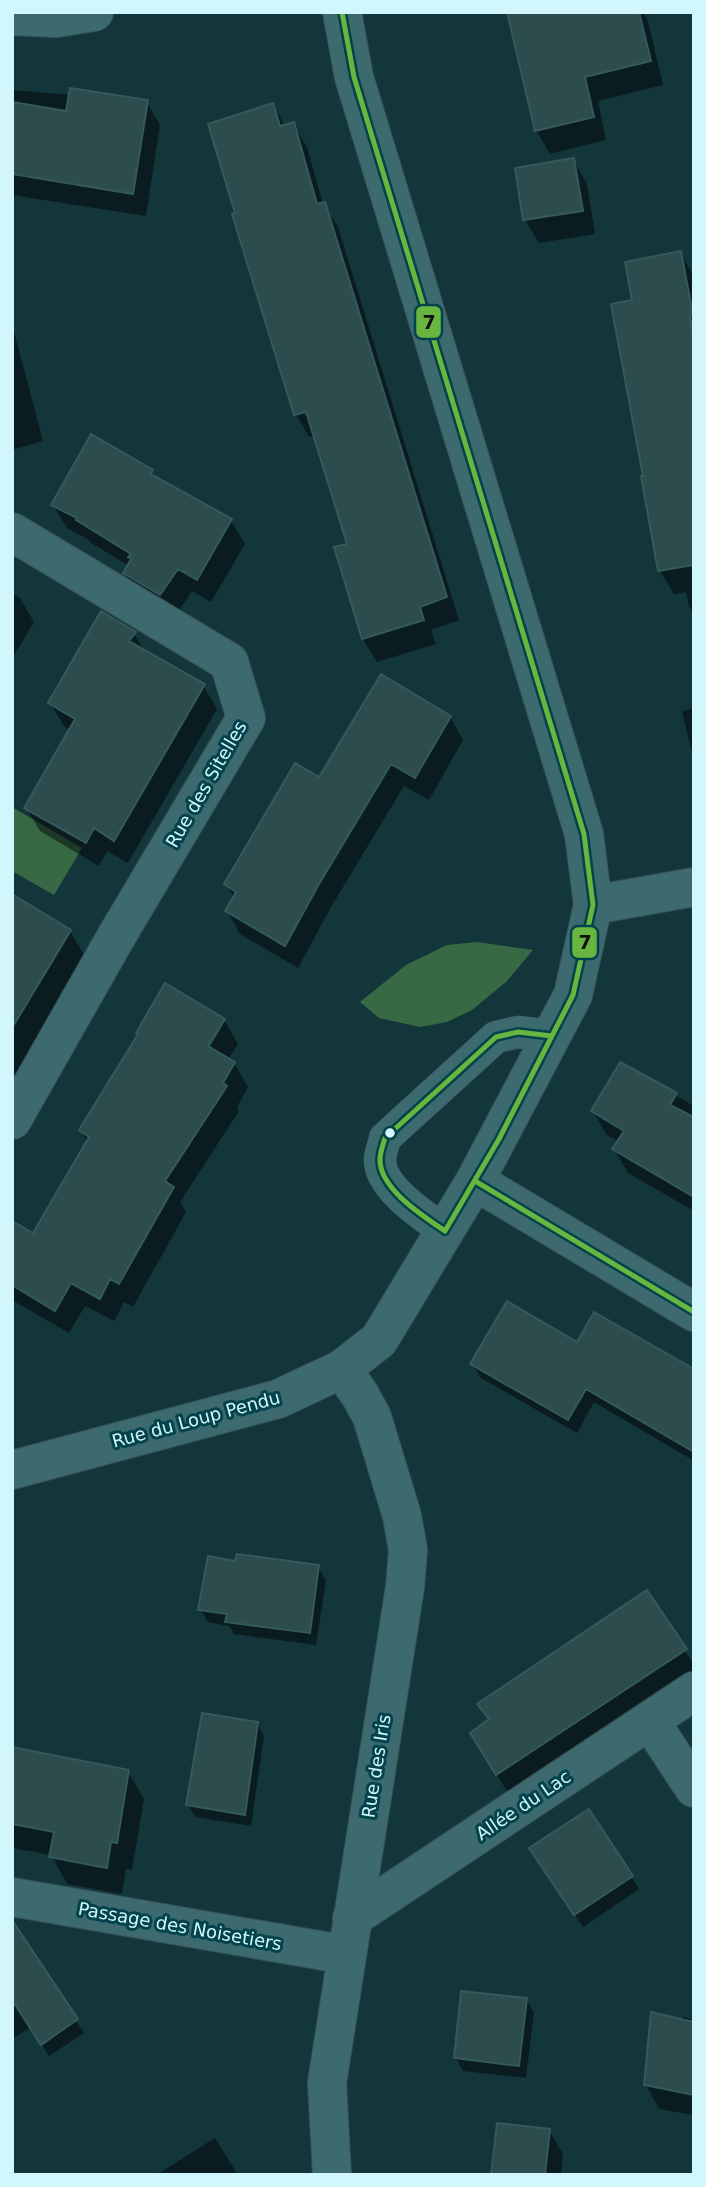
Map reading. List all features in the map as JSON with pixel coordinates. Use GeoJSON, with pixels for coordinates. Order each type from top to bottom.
{"type":"FeatureCollection","features":[{"type":"Feature","properties":{"kind":"street"},"geometry":{"type":"LineString","coordinates":[[12,16],[56,18],[94,12]]}},
{"type":"Feature","properties":{"kind":"street","name":"Rue du Loup Pendu"},"geometry":{"type":"LineString","coordinates":[[12,1470],[278,1399],[342,1369],[379,1340],[475,1181],[573,995],[593,905],[584,834],[354,77],[342,12]]}},
{"type":"Feature","properties":{"kind":"street","name":"Rue des Sitelles"},"geometry":{"type":"LineString","coordinates":[[12,532],[229,662],[246,718],[116,937],[12,1120]]}},
{"type":"Feature","properties":{"kind":"street"},"geometry":{"type":"LineString","coordinates":[[593,905],[694,887]]}},
{"type":"Feature","properties":{"kind":"street"},"geometry":{"type":"LineString","coordinates":[[475,1181],[694,1312]]}},
{"type":"Feature","properties":{"kind":"street","name":"Rue des Iris"},"geometry":{"type":"LineString","coordinates":[[332,2175],[327,2082],[405,1587],[408,1550],[402,1516],[372,1417],[342,1369]]}},
{"type":"Feature","properties":{"kind":"street","name":"Allée du Lac"},"geometry":{"type":"LineString","coordinates":[[350,1937],[694,1691]]}},
{"type":"Feature","properties":{"kind":"street"},"geometry":{"type":"LineString","coordinates":[[650,1721],[694,1788]]}},
{"type":"Feature","properties":{"kind":"street","name":"Passage des Noisetiers"},"geometry":{"type":"LineString","coordinates":[[14,1899],[350,1937]]}},
{"type":"Feature","properties":{"kind":"lane"},"geometry":{"type":"LineString","coordinates":[[445,1231],[420,1213],[386,1182],[380,1161],[385,1138],[496,1037],[519,1032],[552,1036]]}},
{"type":"Feature","properties":{"kind":"green space"},"geometry":{"type":"Polygon","coordinates":[[[12,807],[82,848],[54,895],[12,871],[12,807]]]}},
{"type":"Feature","properties":{"kind":"green space"},"geometry":{"type":"Polygon","coordinates":[[[477,942],[533,950],[506,982],[472,1010],[447,1022],[420,1027],[379,1018],[360,1002],[406,965],[447,945],[477,942]]]}},
{"type":"Feature","properties":{"kind":"building"},"geometry":{"type":"Polygon","coordinates":[[[507,12],[639,12],[651,61],[585,77],[594,117],[535,131],[507,12]]]}},
{"type":"Feature","properties":{"kind":"building"},"geometry":{"type":"Polygon","coordinates":[[[70,88],[148,100],[133,194],[12,174],[12,102],[66,111],[70,88]]]}},
{"type":"Feature","properties":{"kind":"building"},"geometry":{"type":"Polygon","coordinates":[[[273,103],[280,126],[294,122],[317,204],[325,202],[447,597],[420,607],[424,620],[362,639],[334,547],[347,544],[306,412],[294,415],[232,214],[235,213],[208,124],[273,103]]]}},
{"type":"Feature","properties":{"kind":"building"},"geometry":{"type":"Polygon","coordinates":[[[574,158],[583,211],[523,220],[515,168],[574,158]]]}},
{"type":"Feature","properties":{"kind":"building"},"geometry":{"type":"Polygon","coordinates":[[[681,251],[693,315],[690,317],[694,341],[694,565],[658,571],[611,304],[632,300],[625,262],[681,251]]]}},
{"type":"Feature","properties":{"kind":"building"},"geometry":{"type":"Polygon","coordinates":[[[91,434],[153,470],[151,474],[232,519],[197,580],[178,569],[160,595],[123,573],[131,554],[76,520],[77,518],[51,505],[91,434]]]}},
{"type":"Feature","properties":{"kind":"building"},"geometry":{"type":"Polygon","coordinates":[[[101,611],[136,632],[129,641],[205,684],[114,841],[94,828],[86,843],[24,808],[75,719],[48,703],[101,611]]]}},
{"type":"Feature","properties":{"kind":"building"},"geometry":{"type":"Polygon","coordinates":[[[381,674],[451,716],[415,778],[391,764],[285,946],[225,911],[236,892],[224,884],[295,763],[319,777],[381,674]]]}},
{"type":"Feature","properties":{"kind":"building"},"geometry":{"type":"Polygon","coordinates":[[[12,894],[71,930],[12,1028],[12,894]]]}},
{"type":"Feature","properties":{"kind":"building"},"geometry":{"type":"Polygon","coordinates":[[[165,983],[225,1019],[208,1046],[235,1062],[223,1083],[227,1086],[165,1181],[174,1187],[119,1284],[110,1279],[100,1299],[71,1283],[55,1311],[12,1285],[12,1221],[33,1233],[89,1137],[79,1130],[138,1034],[136,1033],[165,983]]]}},
{"type":"Feature","properties":{"kind":"building"},"geometry":{"type":"Polygon","coordinates":[[[620,1062],[677,1093],[670,1105],[694,1117],[694,1197],[612,1149],[624,1131],[591,1111],[620,1062]]]}},
{"type":"Feature","properties":{"kind":"building"},"geometry":{"type":"Polygon","coordinates":[[[507,1301],[577,1342],[594,1312],[694,1369],[694,1452],[586,1389],[568,1420],[470,1364],[507,1301]]]}},
{"type":"Feature","properties":{"kind":"building"},"geometry":{"type":"Polygon","coordinates":[[[237,1554],[319,1565],[310,1633],[225,1622],[227,1614],[198,1610],[208,1556],[235,1561],[237,1554]]]}},
{"type":"Feature","properties":{"kind":"building"},"geometry":{"type":"Polygon","coordinates":[[[647,1590],[687,1649],[496,1775],[470,1733],[489,1719],[477,1704],[647,1590]]]}},
{"type":"Feature","properties":{"kind":"building"},"geometry":{"type":"Polygon","coordinates":[[[202,1713],[258,1722],[245,1815],[186,1805],[202,1713]]]}},
{"type":"Feature","properties":{"kind":"building"},"geometry":{"type":"Polygon","coordinates":[[[12,1747],[129,1770],[117,1843],[111,1842],[107,1868],[49,1857],[54,1832],[12,1824],[12,1747]]]}},
{"type":"Feature","properties":{"kind":"building"},"geometry":{"type":"Polygon","coordinates":[[[589,1809],[633,1876],[574,1915],[529,1848],[589,1809]]]}},
{"type":"Feature","properties":{"kind":"building"},"geometry":{"type":"Polygon","coordinates":[[[12,1920],[78,2019],[41,2045],[12,2000],[12,1920]]]}},
{"type":"Feature","properties":{"kind":"building"},"geometry":{"type":"Polygon","coordinates":[[[461,1991],[527,1998],[519,2066],[454,2058],[461,1991]]]}},
{"type":"Feature","properties":{"kind":"building"},"geometry":{"type":"Polygon","coordinates":[[[651,2012],[694,2022],[694,2095],[644,2085],[651,2012]]]}},
{"type":"Feature","properties":{"kind":"building"},"geometry":{"type":"Polygon","coordinates":[[[497,2123],[550,2129],[545,2175],[491,2175],[497,2123]]]}},
{"type":"Feature","properties":{"kind":"transit line","name":"7"},"geometry":{"type":"LineString","coordinates":[[342,12],[354,77],[584,834],[593,905],[573,995],[499,1139],[445,1231]]}},
{"type":"Feature","properties":{"kind":"transit line","name":"7"},"geometry":{"type":"LineString","coordinates":[[445,1231],[404,1201],[387,1181],[380,1160],[385,1138],[496,1037],[518,1032],[552,1036]]}},
{"type":"Feature","properties":{"kind":"transit line","name":"7"},"geometry":{"type":"LineString","coordinates":[[475,1181],[694,1312]]}}]}
